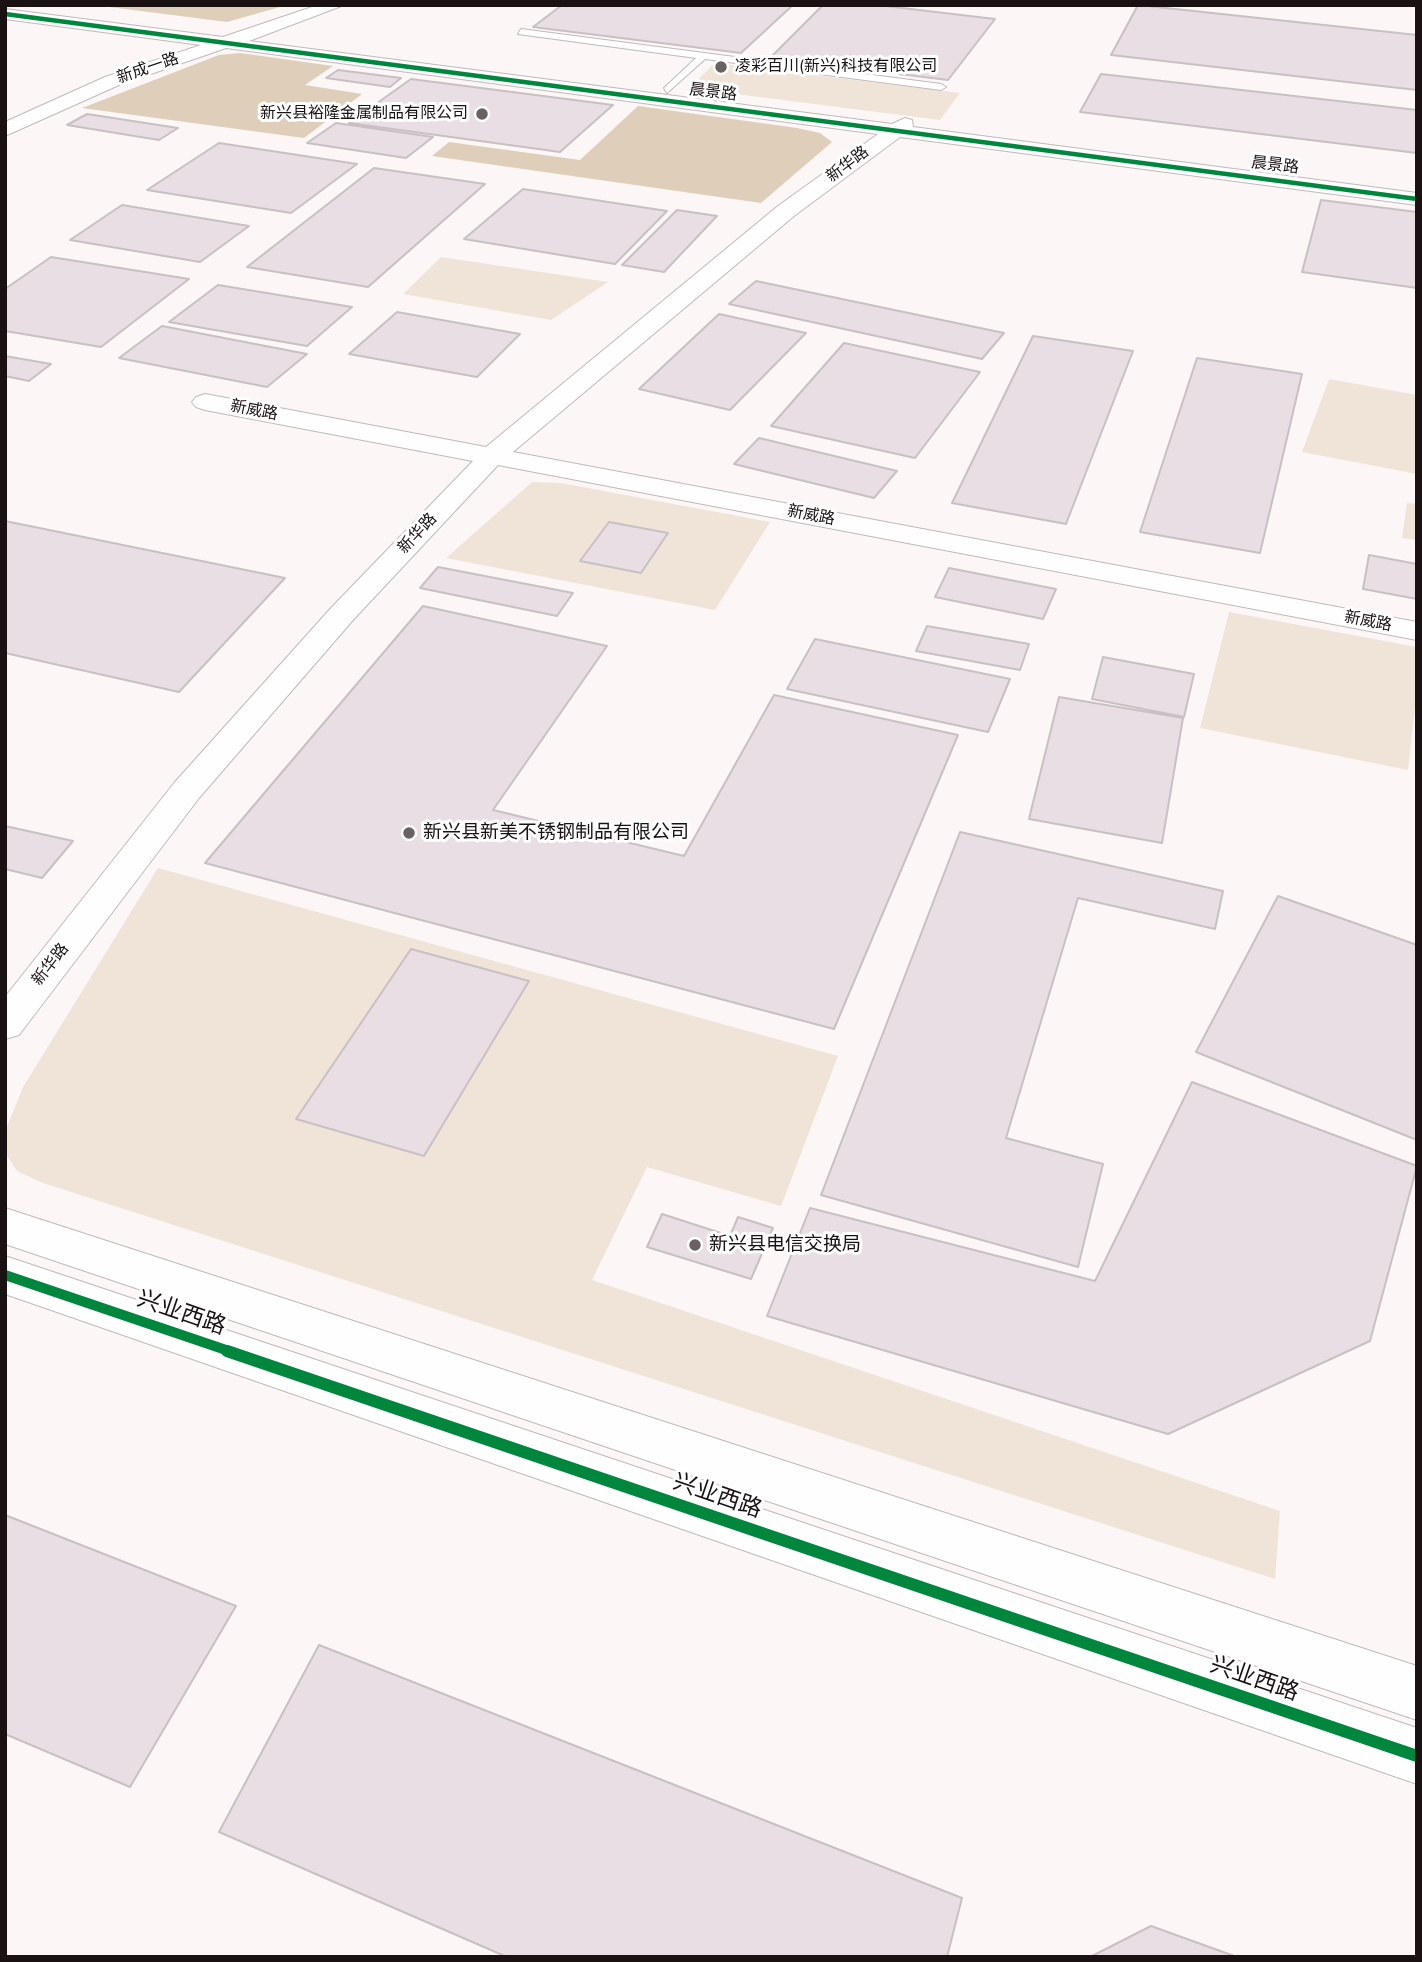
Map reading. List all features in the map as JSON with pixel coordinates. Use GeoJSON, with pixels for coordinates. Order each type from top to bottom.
{"type":"FeatureCollection","features":[{"type":"Feature","properties":{"kind":"street","name":"晨景路"},"geometry":{"type":"LineString","coordinates":[[16,5],[174,31]]}},
{"type":"Feature","properties":{"kind":"street","name":"新成一路"},"geometry":{"type":"LineString","coordinates":[[276,22],[319,5]]}},
{"type":"Feature","properties":{"kind":"street","name":"新成一路"},"geometry":{"type":"LineString","coordinates":[[5,130],[167,59],[336,5]]}},
{"type":"Feature","properties":{"kind":"street","name":"晨景路"},"geometry":{"type":"LineString","coordinates":[[5,14],[227,38],[296,42],[667,90],[1417,199]]}},
{"type":"Feature","properties":{"kind":"street"},"geometry":{"type":"LineString","coordinates":[[174,31],[276,22],[275,33],[296,42]]}},
{"type":"Feature","properties":{"kind":"street"},"geometry":{"type":"LineString","coordinates":[[167,59],[183,42],[174,31]]}},
{"type":"Feature","properties":{"kind":"street","name":"晨景路"},"geometry":{"type":"LineString","coordinates":[[227,38],[274,49],[1417,187]]}},
{"type":"Feature","properties":{"kind":"street"},"geometry":{"type":"LineString","coordinates":[[167,59],[215,50],[274,49]]}},
{"type":"Feature","properties":{"kind":"street","name":"新成一路"},"geometry":{"type":"LineString","coordinates":[[5,122],[102,78],[167,59]]}},
{"type":"Feature","properties":{"kind":"street","name":"新华路"},"geometry":{"type":"LineString","coordinates":[[5,1025],[187,790],[342,614],[492,456],[786,211],[902,126]]}},
{"type":"Feature","properties":{"kind":"street","name":"新威路"},"geometry":{"type":"LineString","coordinates":[[205,402],[1417,631]]}},
{"type":"Feature","properties":{"kind":"street","name":"兴业西路"},"geometry":{"type":"LineString","coordinates":[[5,1226],[1417,1693]]}},
{"type":"Feature","properties":{"kind":"street","name":"兴业西路"},"geometry":{"type":"LineString","coordinates":[[5,1275],[1417,1756]]}},
{"type":"Feature","properties":{"kind":"lane"},"geometry":{"type":"LineString","coordinates":[[521,32],[941,87]]}},
{"type":"Feature","properties":{"kind":"lane"},"geometry":{"type":"LineString","coordinates":[[667,90],[702,56]]}},
{"type":"Feature","properties":{"kind":"shaded area"},"geometry":{"type":"Polygon","coordinates":[[[94,5],[287,5],[227,22],[94,5]]]}},
{"type":"Feature","properties":{"kind":"shaded area"},"geometry":{"type":"Polygon","coordinates":[[[240,53],[333,66],[305,85],[362,94],[304,138],[82,108],[219,55],[240,53]]]}},
{"type":"Feature","properties":{"kind":"shaded area"},"geometry":{"type":"Polygon","coordinates":[[[715,63],[960,93],[940,120],[689,88],[715,63]]]}},
{"type":"Feature","properties":{"kind":"shaded area"},"geometry":{"type":"Polygon","coordinates":[[[638,106],[797,128],[820,133],[832,142],[761,203],[432,156],[449,142],[580,160],[638,106]]]}},
{"type":"Feature","properties":{"kind":"shaded area"},"geometry":{"type":"Polygon","coordinates":[[[441,257],[608,282],[551,320],[403,294],[441,257]]]}},
{"type":"Feature","properties":{"kind":"shaded area"},"geometry":{"type":"Polygon","coordinates":[[[1329,379],[1417,395],[1417,474],[1302,452],[1329,379]]]}},
{"type":"Feature","properties":{"kind":"shaded area"},"geometry":{"type":"Polygon","coordinates":[[[532,482],[561,483],[770,522],[715,610],[446,558],[532,482]]]}},
{"type":"Feature","properties":{"kind":"shaded area"},"geometry":{"type":"Polygon","coordinates":[[[1407,503],[1417,504],[1417,540],[1402,538],[1407,503]]]}},
{"type":"Feature","properties":{"kind":"shaded area"},"geometry":{"type":"Polygon","coordinates":[[[1229,612],[1417,647],[1417,690],[1408,770],[1200,728],[1229,612]]]}},
{"type":"Feature","properties":{"kind":"shaded area"},"geometry":{"type":"Polygon","coordinates":[[[158,868],[838,1056],[781,1206],[647,1167],[592,1280],[1280,1511],[1275,1579],[43,1183],[17,1171],[5,1153],[5,1132],[23,1087],[158,868]]]}},
{"type":"Feature","properties":{"kind":"building"},"geometry":{"type":"Polygon","coordinates":[[[562,5],[793,5],[741,53],[533,27],[562,5]]]}},
{"type":"Feature","properties":{"kind":"building"},"geometry":{"type":"Polygon","coordinates":[[[823,5],[877,5],[995,19],[948,80],[770,58],[823,5]]]}},
{"type":"Feature","properties":{"kind":"building"},"geometry":{"type":"Polygon","coordinates":[[[1138,5],[1417,35],[1417,90],[1111,55],[1138,5]]]}},
{"type":"Feature","properties":{"kind":"building"},"geometry":{"type":"Polygon","coordinates":[[[338,70],[401,78],[390,87],[326,78],[338,70]]]}},
{"type":"Feature","properties":{"kind":"building"},"geometry":{"type":"Polygon","coordinates":[[[1101,74],[1417,110],[1417,153],[1080,112],[1101,74]]]}},
{"type":"Feature","properties":{"kind":"building","name":"新兴县裕隆金属制品有限公司"},"geometry":{"type":"Polygon","coordinates":[[[411,79],[613,105],[560,152],[349,123],[411,79]]]}},
{"type":"Feature","properties":{"kind":"building"},"geometry":{"type":"Polygon","coordinates":[[[87,114],[178,128],[159,140],[67,125],[87,114]]]}},
{"type":"Feature","properties":{"kind":"building"},"geometry":{"type":"Polygon","coordinates":[[[336,123],[433,137],[406,158],[307,143],[336,123]]]}},
{"type":"Feature","properties":{"kind":"building"},"geometry":{"type":"Polygon","coordinates":[[[219,143],[357,164],[291,213],[147,190],[219,143]]]}},
{"type":"Feature","properties":{"kind":"building"},"geometry":{"type":"Polygon","coordinates":[[[374,168],[485,184],[368,287],[247,267],[374,168]]]}},
{"type":"Feature","properties":{"kind":"building"},"geometry":{"type":"Polygon","coordinates":[[[523,189],[667,211],[615,264],[464,239],[523,189]]]}},
{"type":"Feature","properties":{"kind":"building"},"geometry":{"type":"Polygon","coordinates":[[[1321,200],[1417,212],[1417,288],[1302,272],[1321,200]]]}},
{"type":"Feature","properties":{"kind":"building"},"geometry":{"type":"Polygon","coordinates":[[[122,205],[249,226],[200,262],[70,240],[122,205]]]}},
{"type":"Feature","properties":{"kind":"building"},"geometry":{"type":"Polygon","coordinates":[[[677,210],[717,216],[664,272],[622,265],[677,210]]]}},
{"type":"Feature","properties":{"kind":"building"},"geometry":{"type":"Polygon","coordinates":[[[51,257],[189,279],[101,347],[5,331],[5,289],[51,257]]]}},
{"type":"Feature","properties":{"kind":"building"},"geometry":{"type":"Polygon","coordinates":[[[756,281],[1004,333],[982,359],[729,304],[756,281]]]}},
{"type":"Feature","properties":{"kind":"building"},"geometry":{"type":"Polygon","coordinates":[[[218,285],[352,307],[307,346],[169,322],[218,285]]]}},
{"type":"Feature","properties":{"kind":"building"},"geometry":{"type":"Polygon","coordinates":[[[397,312],[520,334],[477,377],[349,354],[397,312]]]}},
{"type":"Feature","properties":{"kind":"building"},"geometry":{"type":"Polygon","coordinates":[[[719,314],[806,333],[730,410],[639,389],[719,314]]]}},
{"type":"Feature","properties":{"kind":"building"},"geometry":{"type":"Polygon","coordinates":[[[162,326],[307,354],[267,387],[119,358],[162,326]]]}},
{"type":"Feature","properties":{"kind":"building"},"geometry":{"type":"Polygon","coordinates":[[[1033,336],[1133,351],[1066,524],[952,503],[1033,336]]]}},
{"type":"Feature","properties":{"kind":"building"},"geometry":{"type":"Polygon","coordinates":[[[844,343],[980,372],[915,458],[771,426],[844,343]]]}},
{"type":"Feature","properties":{"kind":"building"},"geometry":{"type":"Polygon","coordinates":[[[5,356],[51,364],[29,381],[5,376],[5,356]]]}},
{"type":"Feature","properties":{"kind":"building"},"geometry":{"type":"Polygon","coordinates":[[[1197,358],[1302,374],[1260,553],[1140,532],[1197,358]]]}},
{"type":"Feature","properties":{"kind":"building"},"geometry":{"type":"Polygon","coordinates":[[[759,438],[897,471],[874,498],[734,464],[759,438]]]}},
{"type":"Feature","properties":{"kind":"building"},"geometry":{"type":"Polygon","coordinates":[[[5,521],[285,578],[179,692],[5,653],[5,521]]]}},
{"type":"Feature","properties":{"kind":"building"},"geometry":{"type":"Polygon","coordinates":[[[609,522],[668,533],[641,573],[580,561],[609,522]]]}},
{"type":"Feature","properties":{"kind":"building"},"geometry":{"type":"Polygon","coordinates":[[[1369,555],[1417,564],[1417,599],[1363,589],[1369,555]]]}},
{"type":"Feature","properties":{"kind":"building"},"geometry":{"type":"Polygon","coordinates":[[[438,567],[573,593],[557,616],[420,588],[438,567]]]}},
{"type":"Feature","properties":{"kind":"building"},"geometry":{"type":"Polygon","coordinates":[[[949,568],[1056,589],[1043,619],[935,597],[949,568]]]}},
{"type":"Feature","properties":{"kind":"building","name":"新兴县新美不锈钢制品有限公司"},"geometry":{"type":"Polygon","coordinates":[[[423,606],[607,646],[493,810],[684,856],[774,695],[958,735],[834,1029],[205,863],[423,606]]]}},
{"type":"Feature","properties":{"kind":"building"},"geometry":{"type":"Polygon","coordinates":[[[927,626],[1029,644],[1020,670],[916,651],[927,626]]]}},
{"type":"Feature","properties":{"kind":"building"},"geometry":{"type":"Polygon","coordinates":[[[815,639],[1010,679],[988,732],[787,689],[815,639]]]}},
{"type":"Feature","properties":{"kind":"building"},"geometry":{"type":"Polygon","coordinates":[[[1103,657],[1194,674],[1184,717],[1092,699],[1103,657]]]}},
{"type":"Feature","properties":{"kind":"building"},"geometry":{"type":"Polygon","coordinates":[[[1059,697],[1183,718],[1162,843],[1029,819],[1059,697]]]}},
{"type":"Feature","properties":{"kind":"building"},"geometry":{"type":"Polygon","coordinates":[[[5,826],[73,841],[42,878],[5,869],[5,826]]]}},
{"type":"Feature","properties":{"kind":"building"},"geometry":{"type":"Polygon","coordinates":[[[960,832],[1223,891],[1215,929],[1078,898],[1006,1138],[1103,1164],[1078,1267],[821,1195],[960,832]]]}},
{"type":"Feature","properties":{"kind":"building"},"geometry":{"type":"Polygon","coordinates":[[[1278,896],[1417,945],[1417,1140],[1196,1052],[1278,896]]]}},
{"type":"Feature","properties":{"kind":"building"},"geometry":{"type":"Polygon","coordinates":[[[411,949],[529,981],[424,1156],[296,1119],[411,949]]]}},
{"type":"Feature","properties":{"kind":"building"},"geometry":{"type":"Polygon","coordinates":[[[1192,1082],[1417,1166],[1370,1341],[1168,1434],[767,1316],[810,1208],[1095,1281],[1192,1082]]]}},
{"type":"Feature","properties":{"kind":"building"},"geometry":{"type":"Polygon","coordinates":[[[662,1214],[730,1236],[738,1217],[773,1228],[751,1279],[647,1247],[662,1214]]]}},
{"type":"Feature","properties":{"kind":"building"},"geometry":{"type":"Polygon","coordinates":[[[5,1515],[236,1606],[130,1787],[5,1734],[5,1515]]]}},
{"type":"Feature","properties":{"kind":"building"},"geometry":{"type":"Polygon","coordinates":[[[319,1645],[962,1898],[947,1957],[507,1957],[219,1832],[319,1645]]]}},
{"type":"Feature","properties":{"kind":"building"},"geometry":{"type":"Polygon","coordinates":[[[1151,1926],[1237,1957],[1090,1957],[1151,1926]]]}},
{"type":"Feature","properties":{"kind":"cycle path"},"geometry":{"type":"LineString","coordinates":[[5,14],[1417,199]]}},
{"type":"Feature","properties":{"kind":"cycle path"},"geometry":{"type":"LineString","coordinates":[[5,1275],[1417,1756]]}},
{"type":"Feature","properties":{"kind":"place","name":"凌彩百川(新兴)科技有限公司"},"geometry":{"type":"Point","coordinates":[721,67]}},
{"type":"Feature","properties":{"kind":"place","name":"新兴县裕隆金属制品有限公司"},"geometry":{"type":"Point","coordinates":[482,114]}},
{"type":"Feature","properties":{"kind":"place","name":"新兴县新美不锈钢制品有限公司"},"geometry":{"type":"Point","coordinates":[409,833]}},
{"type":"Feature","properties":{"kind":"place","name":"新兴县电信交换局"},"geometry":{"type":"Point","coordinates":[695,1245]}}]}
